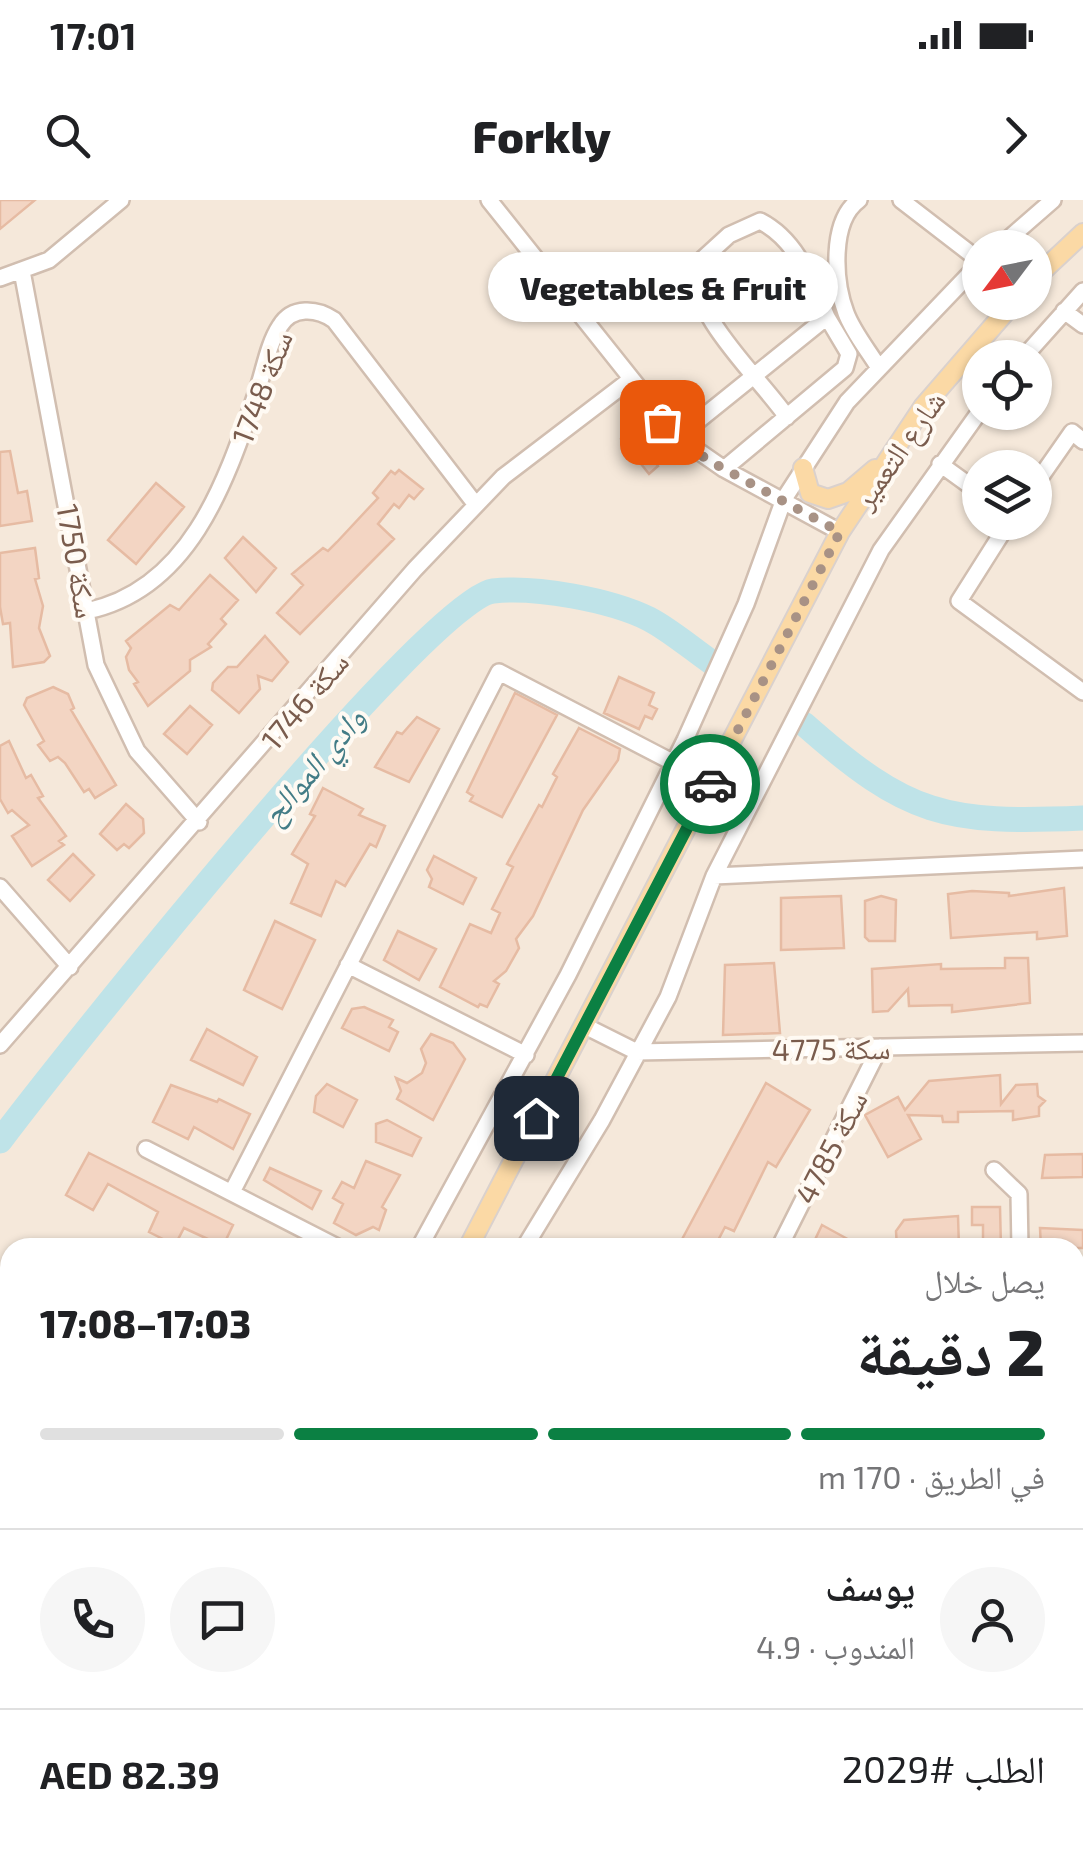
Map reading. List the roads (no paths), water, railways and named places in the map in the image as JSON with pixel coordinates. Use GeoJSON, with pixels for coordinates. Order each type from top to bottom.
{"type":"FeatureCollection","features":[{"type":"Feature","properties":{"kind":"main road"},"geometry":{"type":"LineString","coordinates":[[1052,262],[1083,233]]}},
{"type":"Feature","properties":{"kind":"main road","name":"شارع التعمير"},"geometry":{"type":"LineString","coordinates":[[473,1238],[840,532],[923,407],[998,320]]}},
{"type":"Feature","properties":{"kind":"main road"},"geometry":{"type":"LineString","coordinates":[[803,468],[810,493],[828,500],[848,492],[890,456]]}},
{"type":"Feature","properties":{"kind":"street"},"geometry":{"type":"LineString","coordinates":[[0,278],[49,260],[121,200]]}},
{"type":"Feature","properties":{"kind":"street"},"geometry":{"type":"LineString","coordinates":[[489,200],[678,437],[724,469],[840,532]]}},
{"type":"Feature","properties":{"kind":"street"},"geometry":{"type":"LineString","coordinates":[[859,200],[847,209],[840,227],[839,273],[846,312],[879,368]]}},
{"type":"Feature","properties":{"kind":"street"},"geometry":{"type":"LineString","coordinates":[[901,200],[962,248]]}},
{"type":"Feature","properties":{"kind":"street"},"geometry":{"type":"LineString","coordinates":[[1019,230],[1053,200]]}},
{"type":"Feature","properties":{"kind":"street"},"geometry":{"type":"LineString","coordinates":[[724,469],[845,368],[850,354],[827,316],[803,262],[775,229],[760,221],[729,235],[695,266],[692,286],[718,328],[787,416]]}},
{"type":"Feature","properties":{"kind":"street","name":"سكة 1750"},"geometry":{"type":"LineString","coordinates":[[22,272],[96,665],[121,725],[155,776],[198,822]]}},
{"type":"Feature","properties":{"kind":"street"},"geometry":{"type":"LineString","coordinates":[[426,1238],[526,1056],[674,764],[746,604],[784,499],[846,402],[962,281]]}},
{"type":"Feature","properties":{"kind":"street"},"geometry":{"type":"LineString","coordinates":[[1038,340],[1083,291]]}},
{"type":"Feature","properties":{"kind":"street"},"geometry":{"type":"LineString","coordinates":[[1064,310],[1083,325]]}},
{"type":"Feature","properties":{"kind":"street","name":"سكة 1748"},"geometry":{"type":"LineString","coordinates":[[87,612],[126,600],[150,585],[194,538],[235,456],[280,326],[302,311],[323,312],[334,320],[476,505]]}},
{"type":"Feature","properties":{"kind":"street"},"geometry":{"type":"LineString","coordinates":[[678,437],[827,316]]}},
{"type":"Feature","properties":{"kind":"street","name":"سكة 1746"},"geometry":{"type":"LineString","coordinates":[[0,1046],[476,505],[503,477],[630,380]]}},
{"type":"Feature","properties":{"kind":"street"},"geometry":{"type":"LineString","coordinates":[[530,1238],[668,998],[714,876],[881,550],[966,430]]}},
{"type":"Feature","properties":{"kind":"street"},"geometry":{"type":"LineString","coordinates":[[1052,461],[1072,432],[1083,440]]}},
{"type":"Feature","properties":{"kind":"street"},"geometry":{"type":"LineString","coordinates":[[940,464],[962,480]]}},
{"type":"Feature","properties":{"kind":"street"},"geometry":{"type":"LineString","coordinates":[[998,540],[960,601],[1083,692]]}},
{"type":"Feature","properties":{"kind":"street"},"geometry":{"type":"LineString","coordinates":[[232,1192],[499,672],[674,764]]}},
{"type":"Feature","properties":{"kind":"street"},"geometry":{"type":"LineString","coordinates":[[714,876],[1083,860]]}},
{"type":"Feature","properties":{"kind":"street"},"geometry":{"type":"LineString","coordinates":[[0,887],[70,967]]}},
{"type":"Feature","properties":{"kind":"street"},"geometry":{"type":"LineString","coordinates":[[348,966],[526,1056]]}},
{"type":"Feature","properties":{"kind":"street","name":"سكة 4775"},"geometry":{"type":"LineString","coordinates":[[585,1026],[637,1052],[1083,1043]]}},
{"type":"Feature","properties":{"kind":"street","name":"سكة 4785"},"geometry":{"type":"LineString","coordinates":[[784,1238],[880,1047]]}},
{"type":"Feature","properties":{"kind":"street"},"geometry":{"type":"LineString","coordinates":[[146,1149],[320,1238]]}},
{"type":"Feature","properties":{"kind":"street"},"geometry":{"type":"LineString","coordinates":[[994,1170],[1019,1194],[1020,1238]]}},
{"type":"Feature","properties":{"kind":"waterway","name":"وادي الموالح"},"geometry":{"type":"LineString","coordinates":[[0,1141],[244,839],[397,669],[456,614],[493,591],[572,596],[649,619],[711,662]]}},
{"type":"Feature","properties":{"kind":"waterway","name":"وادي الموالح"},"geometry":{"type":"LineString","coordinates":[[804,724],[872,778],[931,808],[996,819],[1083,818]]}},
{"type":"Feature","properties":{"kind":"place","name":"Vegetables & Fruit"},"geometry":{"type":"Point","coordinates":[662,422]}}]}
